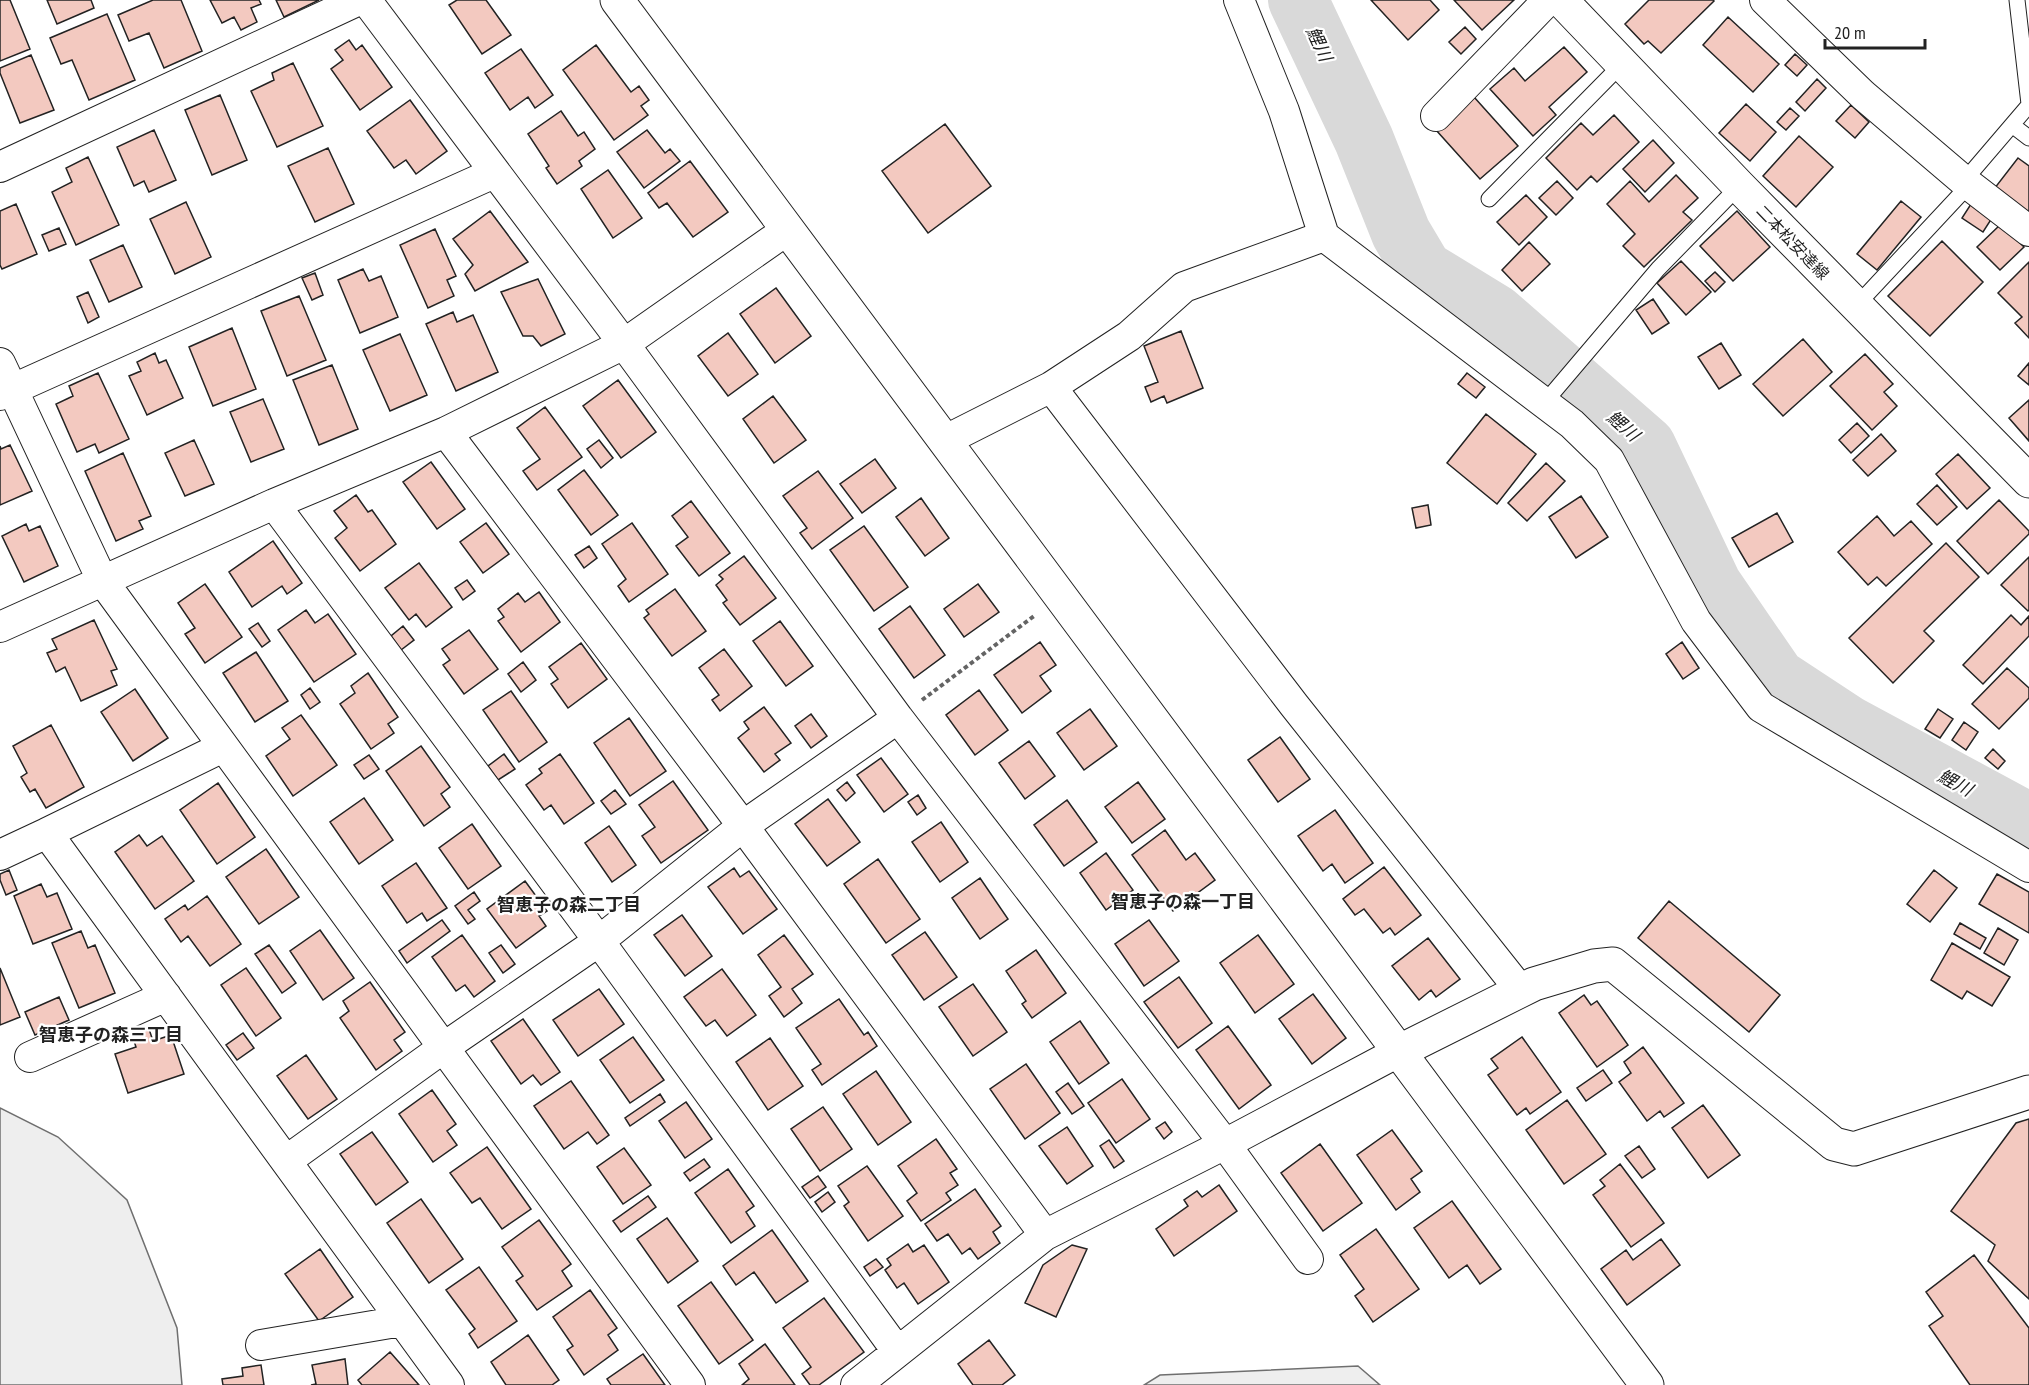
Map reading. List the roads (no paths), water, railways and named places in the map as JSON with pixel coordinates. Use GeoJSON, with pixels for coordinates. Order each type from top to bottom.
{"type":"FeatureCollection","features":[{"type":"Feature","properties":{"kind":"street"},"geometry":{"type":"LineString","coordinates":[[0,167],[359,0]]}},
{"type":"Feature","properties":{"kind":"street"},"geometry":{"type":"LineString","coordinates":[[366,0],[624,344],[897,718],[1225,1144],[1308,1259]]}},
{"type":"Feature","properties":{"kind":"street"},"geometry":{"type":"LineString","coordinates":[[617,0],[1647,1385]]}},
{"type":"Feature","properties":{"kind":"street"},"geometry":{"type":"LineString","coordinates":[[1239,0],[1284,111],[1324,236],[1548,399],[1609,460],[1696,621],[1761,707],[2029,867]]}},
{"type":"Feature","properties":{"kind":"street"},"geometry":{"type":"LineString","coordinates":[[1436,116],[1548,0]]}},
{"type":"Feature","properties":{"kind":"street","name":"二本松安達線"},"geometry":{"type":"LineString","coordinates":[[1561,0],[1739,186],[2029,481]]}},
{"type":"Feature","properties":{"kind":"street"},"geometry":{"type":"LineString","coordinates":[[1766,0],[1863,95],[1966,183],[2029,231]]}},
{"type":"Feature","properties":{"kind":"street"},"geometry":{"type":"LineString","coordinates":[[494,173],[4,382],[102,580],[690,1385]]}},
{"type":"Feature","properties":{"kind":"street"},"geometry":{"type":"LineString","coordinates":[[0,627],[274,504],[446,432],[624,344],[787,230]]}},
{"type":"Feature","properties":{"kind":"street"},"geometry":{"type":"LineString","coordinates":[[944,441],[1051,387],[1129,336],[1184,287],[1324,236]]}},
{"type":"Feature","properties":{"kind":"street"},"geometry":{"type":"LineString","coordinates":[[1051,387],[1294,705],[1521,992]]}},
{"type":"Feature","properties":{"kind":"street"},"geometry":{"type":"LineString","coordinates":[[446,432],[743,826],[1045,1235]]}},
{"type":"Feature","properties":{"kind":"street"},"geometry":{"type":"LineString","coordinates":[[274,504],[599,941],[897,1351]]}},
{"type":"Feature","properties":{"kind":"street"},"geometry":{"type":"LineString","coordinates":[[286,1161],[442,1048],[599,941],[743,826],[897,718]]}},
{"type":"Feature","properties":{"kind":"street"},"geometry":{"type":"LineString","coordinates":[[0,855],[223,747]]}},
{"type":"Feature","properties":{"kind":"street"},"geometry":{"type":"LineString","coordinates":[[47,833],[449,1385]]}},
{"type":"Feature","properties":{"kind":"street"},"geometry":{"type":"LineString","coordinates":[[856,1385],[1045,1235],[1534,984],[1594,966],[1613,964],[1834,1144],[1854,1149],[2029,1092]]}},
{"type":"Feature","properties":{"kind":"street"},"geometry":{"type":"LineString","coordinates":[[30,1057],[166,996]]}},
{"type":"Feature","properties":{"kind":"street"},"geometry":{"type":"LineString","coordinates":[[261,1345],[402,1321]]}},
{"type":"Feature","properties":{"kind":"lane"},"geometry":{"type":"LineString","coordinates":[[1856,306],[1966,183],[2029,105],[2017,0]]}},
{"type":"Feature","properties":{"kind":"lane"},"geometry":{"type":"LineString","coordinates":[[1489,199],[1623,64]]}},
{"type":"Feature","properties":{"kind":"lane"},"geometry":{"type":"LineString","coordinates":[[2012,125],[2029,138]]}},
{"type":"Feature","properties":{"kind":"lane"},"geometry":{"type":"LineString","coordinates":[[1548,399],[1658,269],[1739,186]]}},
{"type":"Feature","properties":{"kind":"waterway","name":"鯉川"},"geometry":{"type":"LineString","coordinates":[[1298,0],[1364,140],[1401,233],[1423,270],[1495,314],[1646,446],[1712,585],[1776,678],[1849,726],[2029,823]]}},
{"type":"Feature","properties":{"kind":"district","name":"智恵子の森一丁目"},"geometry":{"type":"Point","coordinates":[1183,902]}},
{"type":"Feature","properties":{"kind":"district","name":"智恵子の森二丁目"},"geometry":{"type":"Point","coordinates":[569,905]}},
{"type":"Feature","properties":{"kind":"district","name":"智恵子の森三丁目"},"geometry":{"type":"Point","coordinates":[111,1035]}}]}
